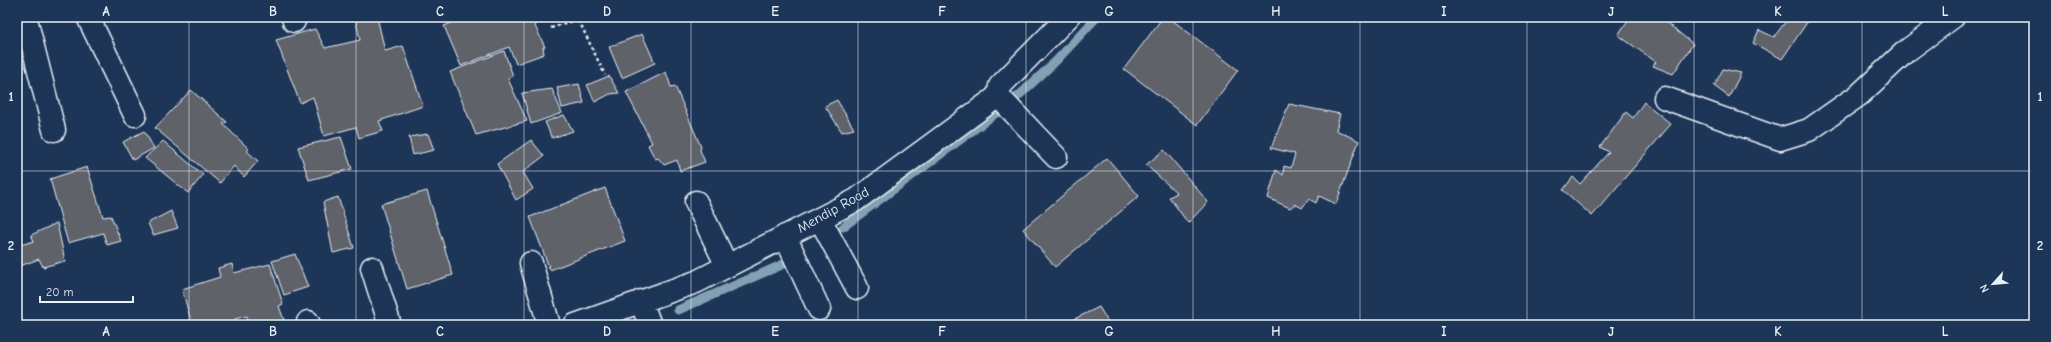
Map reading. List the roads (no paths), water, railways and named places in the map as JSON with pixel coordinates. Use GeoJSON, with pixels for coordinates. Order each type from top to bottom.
{"type":"FeatureCollection","features":[{"type":"Feature","properties":{"kind":"street"},"geometry":{"type":"LineString","coordinates":[[88,17],[135,115]]}},
{"type":"Feature","properties":{"kind":"street","name":"Mendip Road"},"geometry":{"type":"LineString","coordinates":[[575,325],[641,300],[696,282],[856,200],[998,96],[1000,86],[1068,17]]}},
{"type":"Feature","properties":{"kind":"street"},"geometry":{"type":"LineString","coordinates":[[1665,98],[1780,139],[1809,130],[1859,95],[1904,52],[1953,17]]}},
{"type":"Feature","properties":{"kind":"street"},"geometry":{"type":"LineString","coordinates":[[28,19],[54,130]]}},
{"type":"Feature","properties":{"kind":"street"},"geometry":{"type":"LineString","coordinates":[[998,96],[1056,157]]}},
{"type":"Feature","properties":{"kind":"street"},"geometry":{"type":"LineString","coordinates":[[696,202],[727,266]]}},
{"type":"Feature","properties":{"kind":"street"},"geometry":{"type":"LineString","coordinates":[[820,219],[857,288]]}},
{"type":"Feature","properties":{"kind":"street"},"geometry":{"type":"LineString","coordinates":[[785,236],[819,309]]}},
{"type":"Feature","properties":{"kind":"street"},"geometry":{"type":"LineString","coordinates":[[531,263],[549,325]]}},
{"type":"Feature","properties":{"kind":"street"},"geometry":{"type":"LineString","coordinates":[[372,268],[390,325]]}},
{"type":"Feature","properties":{"kind":"street"},"geometry":{"type":"LineString","coordinates":[[641,300],[650,325]]}},
{"type":"Feature","properties":{"kind":"waterway"},"geometry":{"type":"LineString","coordinates":[[1014,100],[1056,61],[1097,17]]}},
{"type":"Feature","properties":{"kind":"waterway"},"geometry":{"type":"LineString","coordinates":[[843,227],[995,114]]}},
{"type":"Feature","properties":{"kind":"waterway"},"geometry":{"type":"LineString","coordinates":[[678,310],[786,263]]}}]}
